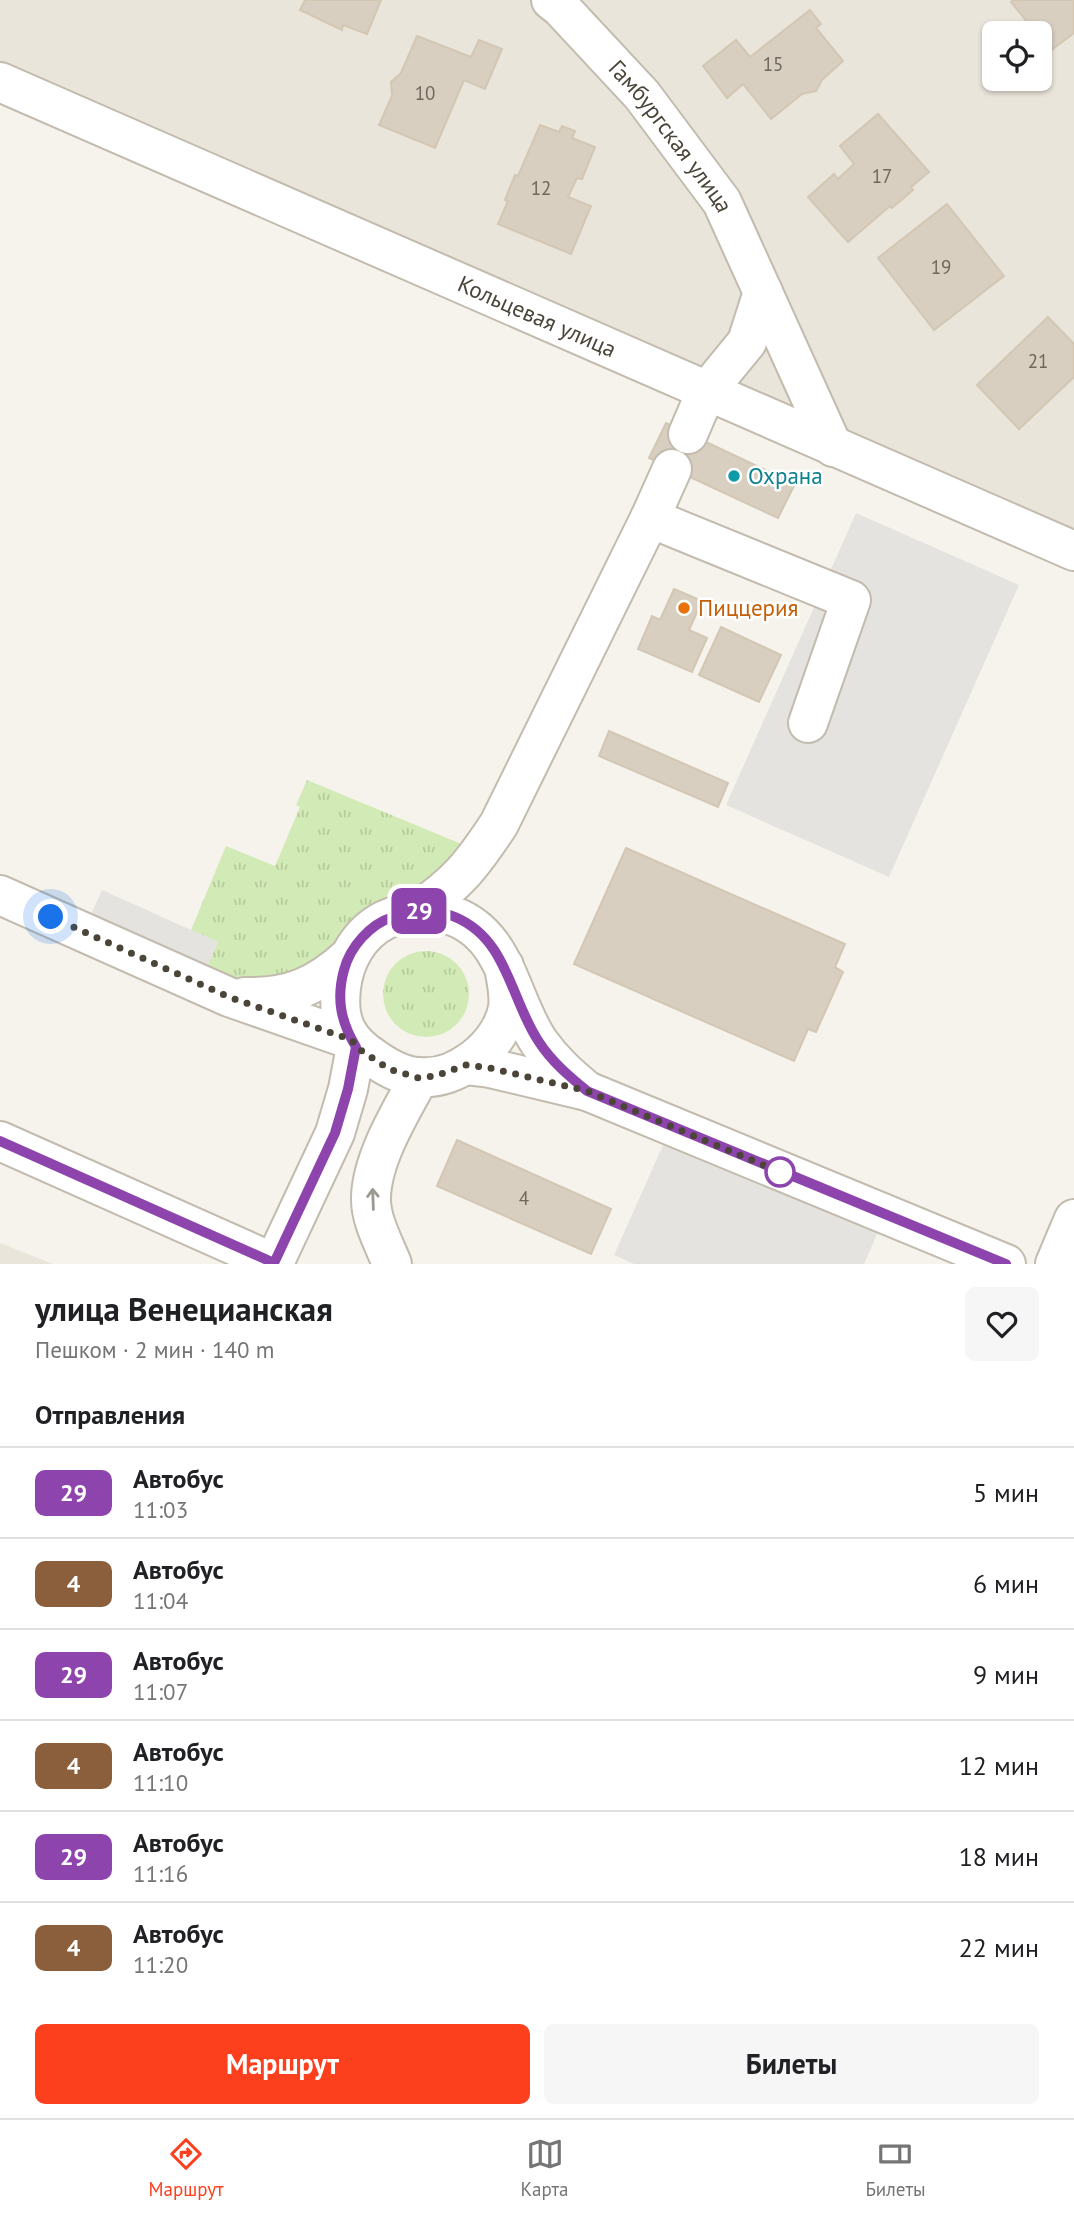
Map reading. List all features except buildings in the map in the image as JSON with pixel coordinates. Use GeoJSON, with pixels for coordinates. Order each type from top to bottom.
{"type":"FeatureCollection","features":[{"type":"Feature","properties":{"kind":"street","name":"Гамбургская улица"},"geometry":{"type":"LineString","coordinates":[[551,0],[642,95],[722,202],[833,447]]}},
{"type":"Feature","properties":{"kind":"street","name":"Кольцевая улица"},"geometry":{"type":"LineString","coordinates":[[0,82],[1074,551]]}},
{"type":"Feature","properties":{"kind":"street"},"geometry":{"type":"LineString","coordinates":[[688,434],[706,392],[747,342],[763,292]]}},
{"type":"Feature","properties":{"kind":"street"},"geometry":{"type":"LineString","coordinates":[[417,911],[460,879],[499,824],[672,469]]}},
{"type":"Feature","properties":{"kind":"street"},"geometry":{"type":"LineString","coordinates":[[650,518],[851,600],[808,723]]}},
{"type":"Feature","properties":{"kind":"street"},"geometry":{"type":"LineString","coordinates":[[481,932],[481,906],[487,870],[499,824]]}},
{"type":"Feature","properties":{"kind":"street"},"geometry":{"type":"LineString","coordinates":[[0,895],[229,997],[354,1044],[389,1069],[419,1078],[435,1076],[466,1065],[486,1050],[505,1020],[509,994],[504,967]]}},
{"type":"Feature","properties":{"kind":"street"},"geometry":{"type":"LineString","coordinates":[[0,1141],[275,1264],[335,1133],[348,1089],[354,1044],[345,1028],[340,997],[344,968],[357,943],[377,924],[417,911],[435,911],[451,915],[481,932],[495,948],[538,1041],[559,1068],[587,1091]]}},
{"type":"Feature","properties":{"kind":"street"},"geometry":{"type":"LineString","coordinates":[[229,997],[262,998],[289,994],[312,985],[350,956]]}},
{"type":"Feature","properties":{"kind":"street"},"geometry":{"type":"LineString","coordinates":[[466,1065],[490,1068],[587,1091],[1006,1264]]}},
{"type":"Feature","properties":{"kind":"street"},"geometry":{"type":"LineString","coordinates":[[392,1264],[377,1226],[371,1198],[381,1150],[419,1078]]}},
{"type":"Feature","properties":{"kind":"street"},"geometry":{"type":"LineString","coordinates":[[1055,1264],[1074,1219]]}},
{"type":"Feature","properties":{"kind":"shaded area"},"geometry":{"type":"Polygon","coordinates":[[[0,0],[1074,0],[1074,562],[0,92],[0,0]]]}},
{"type":"Feature","properties":{"kind":"shaded area"},"geometry":{"type":"Polygon","coordinates":[[[856,513],[1019,585],[889,877],[726,805],[856,513]]]}},
{"type":"Feature","properties":{"kind":"shaded area"},"geometry":{"type":"Polygon","coordinates":[[[102,890],[218,942],[207,967],[91,915],[102,890]]]}},
{"type":"Feature","properties":{"kind":"shaded area"},"geometry":{"type":"Polygon","coordinates":[[[664,1143],[878,1232],[864,1264],[634,1264],[614,1255],[664,1143]]]}},
{"type":"Feature","properties":{"kind":"shaded area"},"geometry":{"type":"Polygon","coordinates":[[[0,1243],[53,1264],[0,1264],[0,1243]]]}},
{"type":"Feature","properties":{"kind":"green space"},"geometry":{"type":"Polygon","coordinates":[[[307,780],[476,850],[440,884],[404,893],[376,906],[325,965],[262,994],[207,967],[218,942],[191,930],[226,846],[275,866],[300,807],[296,805],[307,780]]]}},
{"type":"Feature","properties":{"kind":"green space"},"geometry":{"type":"Polygon","coordinates":[[[426,951],[450,958],[462,970],[469,994],[462,1018],[450,1030],[426,1037],[402,1030],[390,1018],[383,994],[390,970],[402,958],[426,951]]]}},
{"type":"Feature","properties":{"kind":"bus line","name":"29"},"geometry":{"type":"LineString","coordinates":[[0,1141],[274,1263],[335,1133],[348,1089],[356,1047],[345,1028],[342,1013],[340,997],[344,968],[357,943],[377,924],[417,911],[435,911],[466,922],[481,932],[495,948],[538,1041],[559,1068],[587,1091],[1006,1264]]}},
{"type":"Feature","properties":{"kind":"place","name":"Охрана"},"geometry":{"type":"Point","coordinates":[734,476]}},
{"type":"Feature","properties":{"kind":"place","name":"Пиццерия"},"geometry":{"type":"Point","coordinates":[684,608]}},
{"type":"Feature","properties":{"kind":"route"},"geometry":{"type":"LineString","coordinates":[[51,917],[229,997],[352,1040],[356,1047],[389,1069],[419,1078],[435,1076],[466,1065],[490,1068],[587,1091],[780,1172]]}}]}
